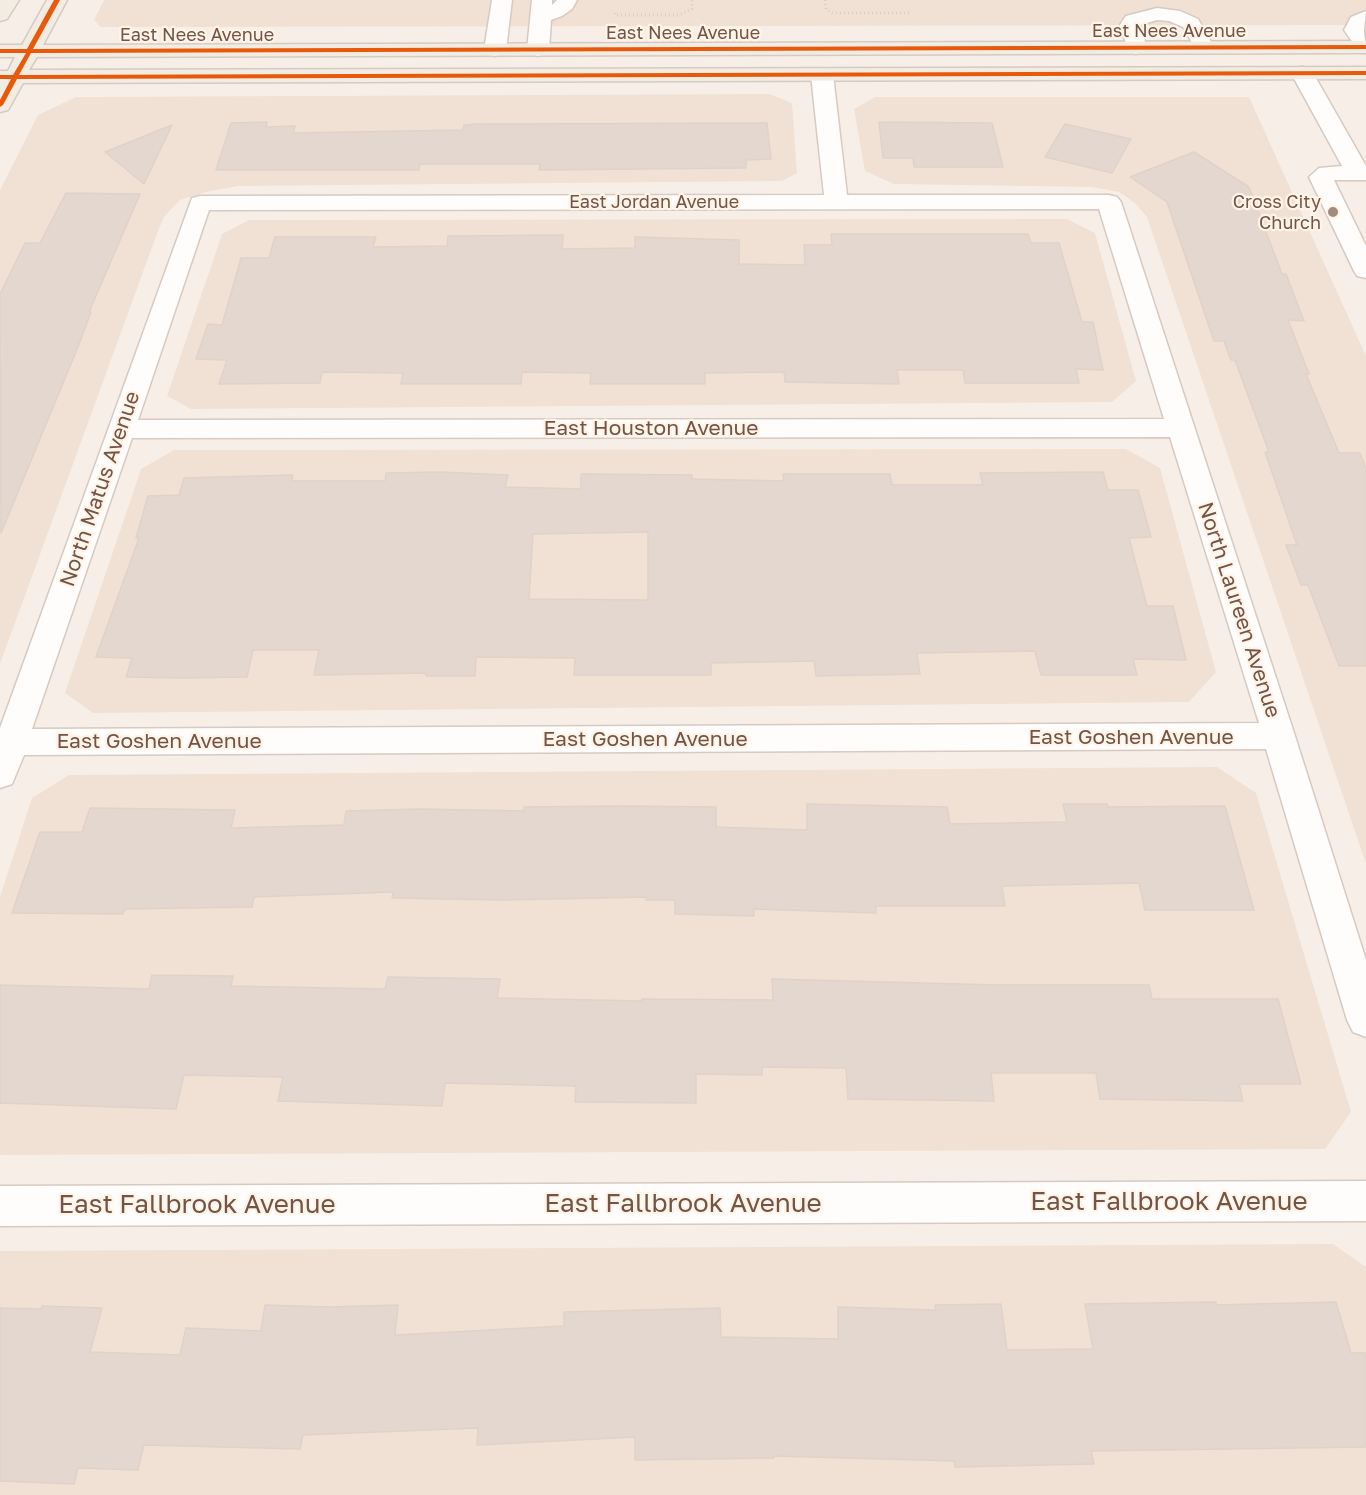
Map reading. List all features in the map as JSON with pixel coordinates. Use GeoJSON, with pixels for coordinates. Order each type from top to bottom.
{"type":"FeatureCollection","features":[{"type":"Feature","properties":{"kind":"main road"},"geometry":{"type":"LineString","coordinates":[[0,15],[9,0]]}},
{"type":"Feature","properties":{"kind":"main road"},"geometry":{"type":"LineString","coordinates":[[0,105],[8,77],[30,51],[57,0]]}},
{"type":"Feature","properties":{"kind":"main road","name":"East Nees Avenue"},"geometry":{"type":"LineString","coordinates":[[0,51],[1366,47]]}},
{"type":"Feature","properties":{"kind":"main road"},"geometry":{"type":"LineString","coordinates":[[822,75],[839,64],[860,61],[1037,61],[1136,48]]}},
{"type":"Feature","properties":{"kind":"main road","name":"East Nees Avenue"},"geometry":{"type":"LineString","coordinates":[[8,77],[1366,73]]}},
{"type":"Feature","properties":{"kind":"street"},"geometry":{"type":"LineString","coordinates":[[495,50],[502,0]]}},
{"type":"Feature","properties":{"kind":"street"},"geometry":{"type":"LineString","coordinates":[[538,50],[542,8],[555,12],[567,0]]}},
{"type":"Feature","properties":{"kind":"street"},"geometry":{"type":"LineString","coordinates":[[1136,48],[1130,25],[1133,20],[1154,7],[1191,23],[1204,47]]}},
{"type":"Feature","properties":{"kind":"street"},"geometry":{"type":"LineString","coordinates":[[1366,17],[1358,21],[1354,30],[1366,47]]}},
{"type":"Feature","properties":{"kind":"street"},"geometry":{"type":"LineString","coordinates":[[1302,73],[1362,173]]}},
{"type":"Feature","properties":{"kind":"street"},"geometry":{"type":"LineString","coordinates":[[822,75],[836,201]]}},
{"type":"Feature","properties":{"kind":"street"},"geometry":{"type":"LineString","coordinates":[[1362,173],[1327,173],[1321,177],[1355,224],[1366,271]]}},
{"type":"Feature","properties":{"kind":"street","name":"East Jordan Avenue"},"geometry":{"type":"LineString","coordinates":[[200,203],[1109,202]]}},
{"type":"Feature","properties":{"kind":"street","name":"North Laureen Avenue"},"geometry":{"type":"LineString","coordinates":[[1109,202],[1279,736],[1366,1020]]}},
{"type":"Feature","properties":{"kind":"street","name":"North Matus Avenue"},"geometry":{"type":"LineString","coordinates":[[0,775],[200,203]]}},
{"type":"Feature","properties":{"kind":"street","name":"East Houston Avenue"},"geometry":{"type":"LineString","coordinates":[[121,429],[1181,428]]}},
{"type":"Feature","properties":{"kind":"street","name":"East Goshen Avenue"},"geometry":{"type":"LineString","coordinates":[[12,742],[1279,736]]}},
{"type":"Feature","properties":{"kind":"street","name":"East Fallbrook Avenue"},"geometry":{"type":"LineString","coordinates":[[0,1206],[1366,1201]]}},
{"type":"Feature","properties":{"kind":"path"},"geometry":{"type":"LineString","coordinates":[[615,13],[615,15],[679,15],[692,9],[692,0]]}},
{"type":"Feature","properties":{"kind":"path"},"geometry":{"type":"LineString","coordinates":[[825,0],[826,9],[833,13],[859,11],[909,13],[908,10]]}},
{"type":"Feature","properties":{"kind":"shaded area"},"geometry":{"type":"Polygon","coordinates":[[[104,0],[1366,0],[1366,25],[101,27],[94,20],[104,0]]]}},
{"type":"Feature","properties":{"kind":"shaded area"},"geometry":{"type":"Polygon","coordinates":[[[769,94],[792,103],[797,173],[782,181],[238,186],[180,200],[164,217],[158,231],[0,664],[0,190],[38,115],[76,97],[769,94]]]}},
{"type":"Feature","properties":{"kind":"shaded area"},"geometry":{"type":"Polygon","coordinates":[[[875,97],[1249,97],[1366,356],[1366,864],[1147,217],[1135,203],[1119,192],[1092,187],[894,184],[865,171],[854,109],[875,97]]]}},
{"type":"Feature","properties":{"kind":"shaded area"},"geometry":{"type":"Polygon","coordinates":[[[1067,219],[1095,233],[1136,381],[1112,402],[191,409],[167,396],[222,234],[249,220],[1067,219]]]}},
{"type":"Feature","properties":{"kind":"shaded area"},"geometry":{"type":"Polygon","coordinates":[[[1126,449],[1160,468],[1216,672],[1189,702],[93,713],[65,693],[141,469],[174,450],[1126,449]]]}},
{"type":"Feature","properties":{"kind":"shaded area"},"geometry":{"type":"Polygon","coordinates":[[[1217,767],[1256,793],[1351,1112],[1325,1149],[0,1155],[0,897],[32,798],[69,775],[1217,767]]]}},
{"type":"Feature","properties":{"kind":"shaded area"},"geometry":{"type":"Polygon","coordinates":[[[1333,1244],[1366,1267],[1366,1495],[0,1495],[0,1251],[1333,1244]]]}},
{"type":"Feature","properties":{"kind":"building"},"geometry":{"type":"Polygon","coordinates":[[[267,122],[266,127],[295,126],[293,133],[463,130],[464,125],[477,124],[767,123],[771,159],[746,160],[746,168],[539,170],[540,164],[420,164],[419,170],[216,170],[231,123],[267,122]]]}},
{"type":"Feature","properties":{"kind":"building"},"geometry":{"type":"Polygon","coordinates":[[[879,122],[992,123],[1003,167],[914,167],[913,158],[883,158],[879,122]]]}},
{"type":"Feature","properties":{"kind":"building"},"geometry":{"type":"Polygon","coordinates":[[[1065,124],[1131,139],[1112,173],[1045,157],[1065,124]]]}},
{"type":"Feature","properties":{"kind":"building"},"geometry":{"type":"Polygon","coordinates":[[[172,125],[144,184],[105,152],[172,125]]]}},
{"type":"Feature","properties":{"kind":"building"},"geometry":{"type":"Polygon","coordinates":[[[1194,152],[1249,187],[1282,274],[1286,274],[1304,321],[1288,320],[1309,374],[1306,374],[1339,453],[1360,453],[1366,469],[1366,666],[1339,666],[1308,585],[1301,585],[1286,545],[1297,545],[1265,452],[1269,452],[1235,360],[1231,360],[1224,341],[1214,341],[1167,202],[1130,177],[1194,152]]]}},
{"type":"Feature","properties":{"kind":"building"},"geometry":{"type":"Polygon","coordinates":[[[66,193],[140,194],[89,312],[91,312],[78,347],[1,533],[0,294],[25,243],[40,243],[66,193]]]}},
{"type":"Feature","properties":{"kind":"building"},"geometry":{"type":"Polygon","coordinates":[[[831,234],[1028,234],[1031,243],[1059,243],[1082,322],[1093,322],[1103,370],[1076,369],[1079,383],[965,383],[963,370],[897,370],[899,384],[785,382],[784,372],[705,373],[705,384],[590,384],[591,373],[522,372],[521,384],[401,384],[403,373],[322,372],[320,383],[219,384],[227,360],[196,359],[208,324],[222,325],[241,258],[269,258],[275,237],[376,237],[373,247],[447,246],[448,236],[563,235],[562,249],[635,248],[635,237],[739,240],[739,264],[805,265],[804,245],[832,245],[831,234]]]}},
{"type":"Feature","properties":{"kind":"building"},"geometry":{"type":"Polygon","coordinates":[[[440,472],[508,475],[505,487],[581,489],[581,474],[692,475],[692,479],[784,481],[783,474],[890,474],[892,485],[983,485],[980,473],[1103,472],[1108,490],[1138,490],[1151,537],[1129,538],[1147,606],[1173,606],[1186,660],[1133,659],[1137,675],[1041,675],[1035,651],[917,653],[920,674],[816,676],[814,661],[711,663],[711,675],[574,675],[575,658],[476,657],[475,676],[426,676],[426,673],[314,675],[319,650],[253,650],[247,677],[185,678],[126,677],[132,658],[96,657],[139,538],[136,538],[148,496],[179,495],[184,478],[293,475],[292,481],[385,481],[386,473],[440,472]],[[648,532],[533,534],[529,599],[648,600],[648,532]]]}},
{"type":"Feature","properties":{"kind":"building"},"geometry":{"type":"Polygon","coordinates":[[[807,804],[947,807],[950,824],[1067,822],[1063,804],[1107,804],[1108,807],[1225,806],[1254,910],[1145,910],[1139,883],[1002,886],[1005,906],[876,906],[876,913],[754,909],[754,916],[675,914],[675,900],[646,900],[646,897],[502,900],[392,898],[393,892],[254,897],[252,907],[125,909],[123,914],[12,913],[40,832],[82,832],[90,808],[235,810],[231,828],[344,825],[346,811],[420,809],[524,811],[524,807],[716,807],[716,827],[807,830],[807,804]]]}},
{"type":"Feature","properties":{"kind":"building"},"geometry":{"type":"Polygon","coordinates":[[[152,975],[233,976],[231,986],[385,989],[388,977],[500,979],[497,998],[642,1001],[642,999],[773,1000],[772,979],[997,985],[1149,985],[1152,999],[1278,999],[1301,1084],[1239,1084],[1243,1101],[1100,1099],[1096,1073],[991,1073],[994,1101],[848,1099],[846,1068],[762,1067],[762,1075],[696,1074],[696,1103],[575,1102],[576,1086],[445,1083],[442,1106],[278,1101],[283,1077],[184,1075],[176,1109],[0,1103],[0,985],[149,989],[152,975]]]}},
{"type":"Feature","properties":{"kind":"building"},"geometry":{"type":"Polygon","coordinates":[[[1216,1302],[1216,1305],[1336,1302],[1351,1353],[1366,1353],[1366,1447],[1091,1451],[1094,1464],[955,1467],[954,1461],[774,1456],[774,1458],[635,1460],[635,1437],[477,1445],[478,1428],[303,1435],[300,1449],[144,1445],[138,1470],[78,1468],[74,1484],[0,1481],[0,1308],[41,1309],[42,1306],[102,1308],[90,1352],[180,1355],[186,1328],[261,1331],[265,1305],[330,1307],[398,1305],[395,1335],[564,1326],[564,1312],[720,1308],[721,1337],[838,1339],[838,1307],[936,1310],[935,1305],[1001,1304],[1007,1350],[1093,1349],[1085,1304],[1216,1302]]]}},
{"type":"Feature","properties":{"kind":"cycle path"},"geometry":{"type":"LineString","coordinates":[[0,105],[57,0]]}},
{"type":"Feature","properties":{"kind":"cycle path"},"geometry":{"type":"LineString","coordinates":[[0,51],[1366,47]]}},
{"type":"Feature","properties":{"kind":"cycle path"},"geometry":{"type":"LineString","coordinates":[[0,77],[1366,73]]}},
{"type":"Feature","properties":{"kind":"place","name":"Cross City Church"},"geometry":{"type":"Point","coordinates":[1333,212]}}]}
